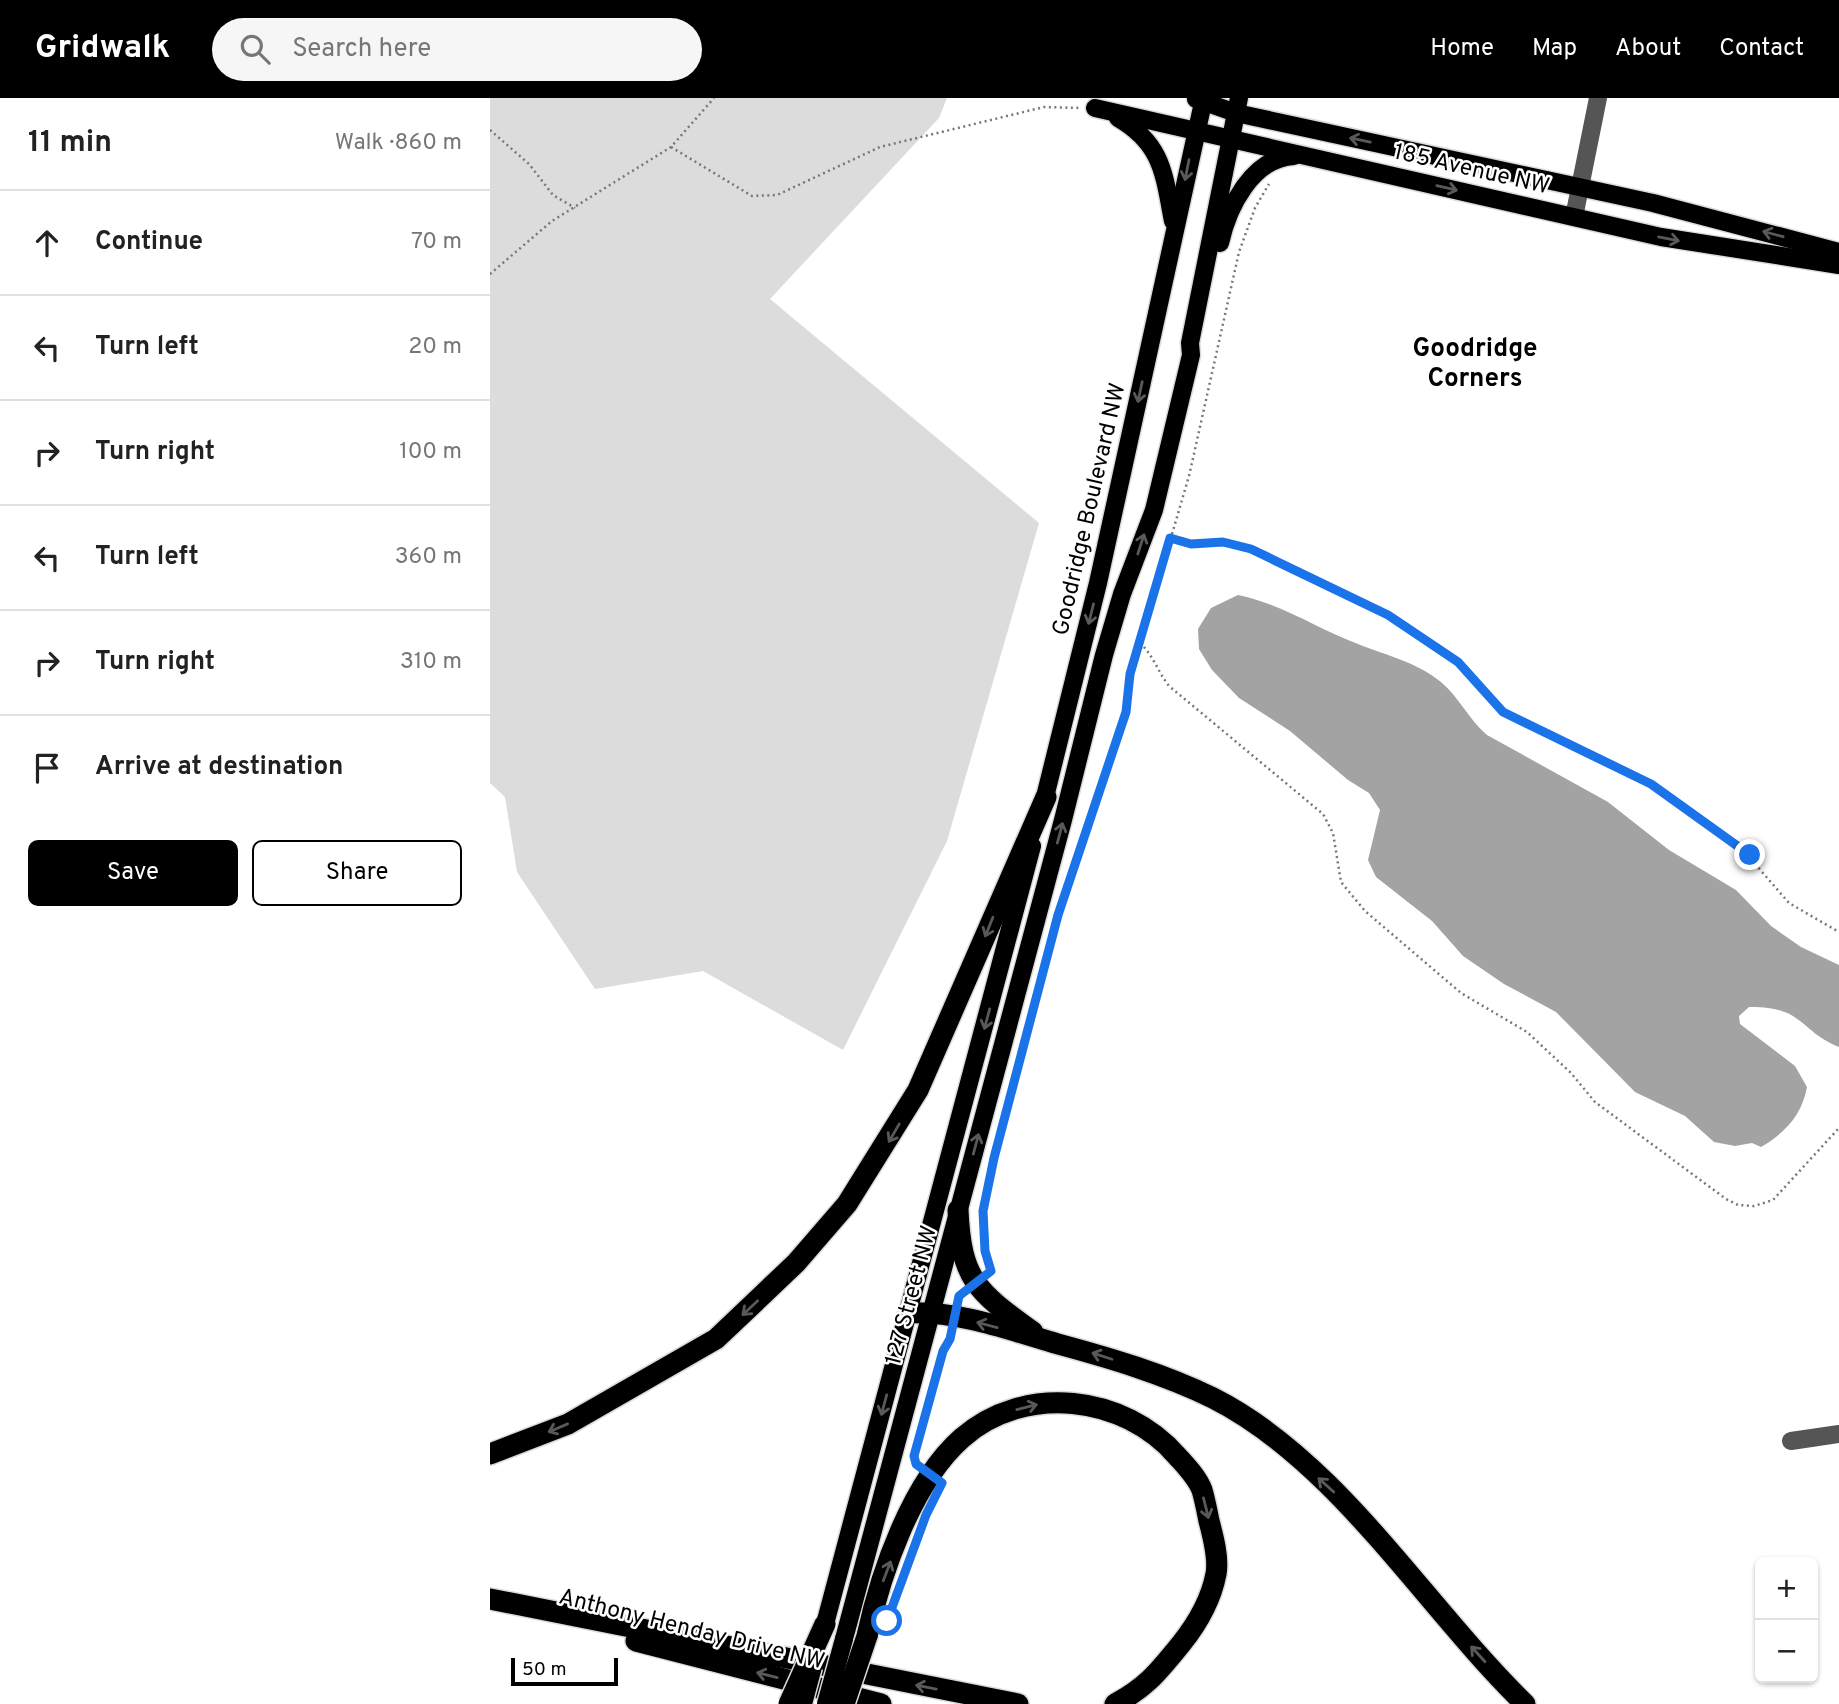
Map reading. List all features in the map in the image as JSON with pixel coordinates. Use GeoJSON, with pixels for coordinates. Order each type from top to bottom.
{"type":"FeatureCollection","features":[{"type":"Feature","properties":{"kind":"highway"},"geometry":{"type":"LineString","coordinates":[[490,1454],[568,1424],[716,1339],[796,1263],[847,1204],[918,1090],[1045,797]]}},
{"type":"Feature","properties":{"kind":"highway"},"geometry":{"type":"LineString","coordinates":[[958,1210],[959,1244],[965,1266],[975,1283],[989,1300],[1043,1339]]}},
{"type":"Feature","properties":{"kind":"highway"},"geometry":{"type":"LineString","coordinates":[[909,1313],[930,1312],[953,1316],[1043,1339],[1130,1365],[1214,1399],[1270,1435],[1334,1491],[1524,1704]]}},
{"type":"Feature","properties":{"kind":"highway"},"geometry":{"type":"LineString","coordinates":[[844,1704],[867,1636],[873,1608],[900,1536],[930,1474],[963,1437],[1000,1415],[1050,1402],[1073,1402],[1113,1411],[1153,1432],[1188,1468],[1201,1489],[1213,1536],[1216,1572],[1198,1622],[1142,1690],[1115,1704]]}},
{"type":"Feature","properties":{"kind":"highway"},"geometry":{"type":"LineString","coordinates":[[490,1601],[1018,1704]]}},
{"type":"Feature","properties":{"kind":"highway","name":"Anthony Henday Drive NW"},"geometry":{"type":"LineString","coordinates":[[490,1601],[881,1704]]}},
{"type":"Feature","properties":{"kind":"highway"},"geometry":{"type":"LineString","coordinates":[[789,1704],[825,1623]]}},
{"type":"Feature","properties":{"kind":"main road","name":"185 Avenue NW"},"geometry":{"type":"LineString","coordinates":[[1201,100],[1237,105],[1667,206],[1839,252]]}},
{"type":"Feature","properties":{"kind":"main road","name":"Goodridge Boulevard NW"},"geometry":{"type":"LineString","coordinates":[[1011,930],[1098,583],[1175,232],[1201,100]]}},
{"type":"Feature","properties":{"kind":"main road"},"geometry":{"type":"LineString","coordinates":[[1192,355],[1190,343],[1237,105]]}},
{"type":"Feature","properties":{"kind":"main road","name":"185 Avenue NW"},"geometry":{"type":"LineString","coordinates":[[1099,109],[1683,242],[1839,265]]}},
{"type":"Feature","properties":{"kind":"main road"},"geometry":{"type":"LineString","coordinates":[[1099,109],[1134,128],[1155,149],[1175,232]]}},
{"type":"Feature","properties":{"kind":"main road"},"geometry":{"type":"LineString","coordinates":[[1192,355],[1206,311],[1222,237],[1238,199],[1256,172],[1265,165],[1286,157],[1309,156]]}},
{"type":"Feature","properties":{"kind":"main road","name":"127 Street NW"},"geometry":{"type":"LineString","coordinates":[[826,1704],[1042,899],[1104,655],[1122,594],[1154,510],[1192,355]]}},
{"type":"Feature","properties":{"kind":"main road","name":"127 Street NW"},"geometry":{"type":"LineString","coordinates":[[803,1704],[1011,930]]}},
{"type":"Feature","properties":{"kind":"street"},"geometry":{"type":"LineString","coordinates":[[1574,217],[1598,98]]}},
{"type":"Feature","properties":{"kind":"street"},"geometry":{"type":"LineString","coordinates":[[1791,1441],[1839,1434]]}},
{"type":"Feature","properties":{"kind":"path"},"geometry":{"type":"LineString","coordinates":[[490,274],[552,221],[671,147],[713,98]]}},
{"type":"Feature","properties":{"kind":"path"},"geometry":{"type":"LineString","coordinates":[[671,147],[752,196],[777,195],[880,147],[1044,107],[1099,109]]}},
{"type":"Feature","properties":{"kind":"path"},"geometry":{"type":"LineString","coordinates":[[490,131],[528,164],[553,195],[575,208]]}},
{"type":"Feature","properties":{"kind":"path"},"geometry":{"type":"LineString","coordinates":[[975,1283],[991,1271],[985,1251],[983,1211],[994,1158],[1058,915],[1126,712],[1128,685],[1198,439],[1239,252],[1255,208],[1269,185],[1260,176]]}},
{"type":"Feature","properties":{"kind":"path"},"geometry":{"type":"LineString","coordinates":[[1170,538],[1191,544],[1223,542],[1251,549],[1388,615],[1458,662],[1503,712],[1618,765],[1727,835],[1750,855],[1790,903],[1839,932]]}},
{"type":"Feature","properties":{"kind":"path"},"geometry":{"type":"LineString","coordinates":[[1140,643],[1149,651],[1155,667],[1169,686],[1323,814],[1333,833],[1340,882],[1365,911],[1461,993],[1527,1032],[1565,1067],[1595,1102],[1701,1182],[1738,1205],[1761,1205],[1779,1194],[1839,1128]]}},
{"type":"Feature","properties":{"kind":"path"},"geometry":{"type":"LineString","coordinates":[[930,1474],[916,1464],[914,1456],[943,1351],[950,1339],[953,1316]]}},
{"type":"Feature","properties":{"kind":"path"},"geometry":{"type":"LineString","coordinates":[[887,1621],[913,1550]]}},
{"type":"Feature","properties":{"kind":"shaded area"},"geometry":{"type":"Polygon","coordinates":[[[490,98],[947,98],[939,118],[770,299],[1039,523],[947,841],[843,1050],[703,971],[595,989],[517,872],[505,797],[490,783],[490,98]]]}},
{"type":"Feature","properties":{"kind":"shaded area"},"geometry":{"type":"Polygon","coordinates":[[[1238,595],[1285,611],[1343,638],[1412,664],[1431,675],[1453,694],[1487,735],[1608,802],[1669,850],[1736,890],[1771,926],[1801,947],[1839,965],[1839,1047],[1781,1011],[1749,1007],[1739,1016],[1740,1024],[1795,1066],[1807,1087],[1797,1115],[1785,1129],[1761,1147],[1752,1143],[1735,1146],[1714,1142],[1685,1116],[1635,1092],[1556,1012],[1504,984],[1463,956],[1432,921],[1376,877],[1368,860],[1380,810],[1369,793],[1348,780],[1290,731],[1239,698],[1212,670],[1199,649],[1198,629],[1211,608],[1238,595]]]}},
{"type":"Feature","properties":{"kind":"district","name":"Goodridge Corners"},"geometry":{"type":"Point","coordinates":[1475,362]}},
{"type":"Feature","properties":{"kind":"route"},"geometry":{"type":"LineString","coordinates":[[887,1621],[916,1540],[942,1483],[919,1467],[914,1456],[943,1351],[950,1339],[959,1296],[991,1271],[984,1238],[983,1211],[986,1190],[1058,915],[1096,809],[1113,746],[1126,712],[1130,674],[1170,538],[1191,544],[1234,543],[1251,549],[1388,615],[1458,662],[1503,712],[1618,765],[1651,784],[1736,842],[1750,855]]}}]}
